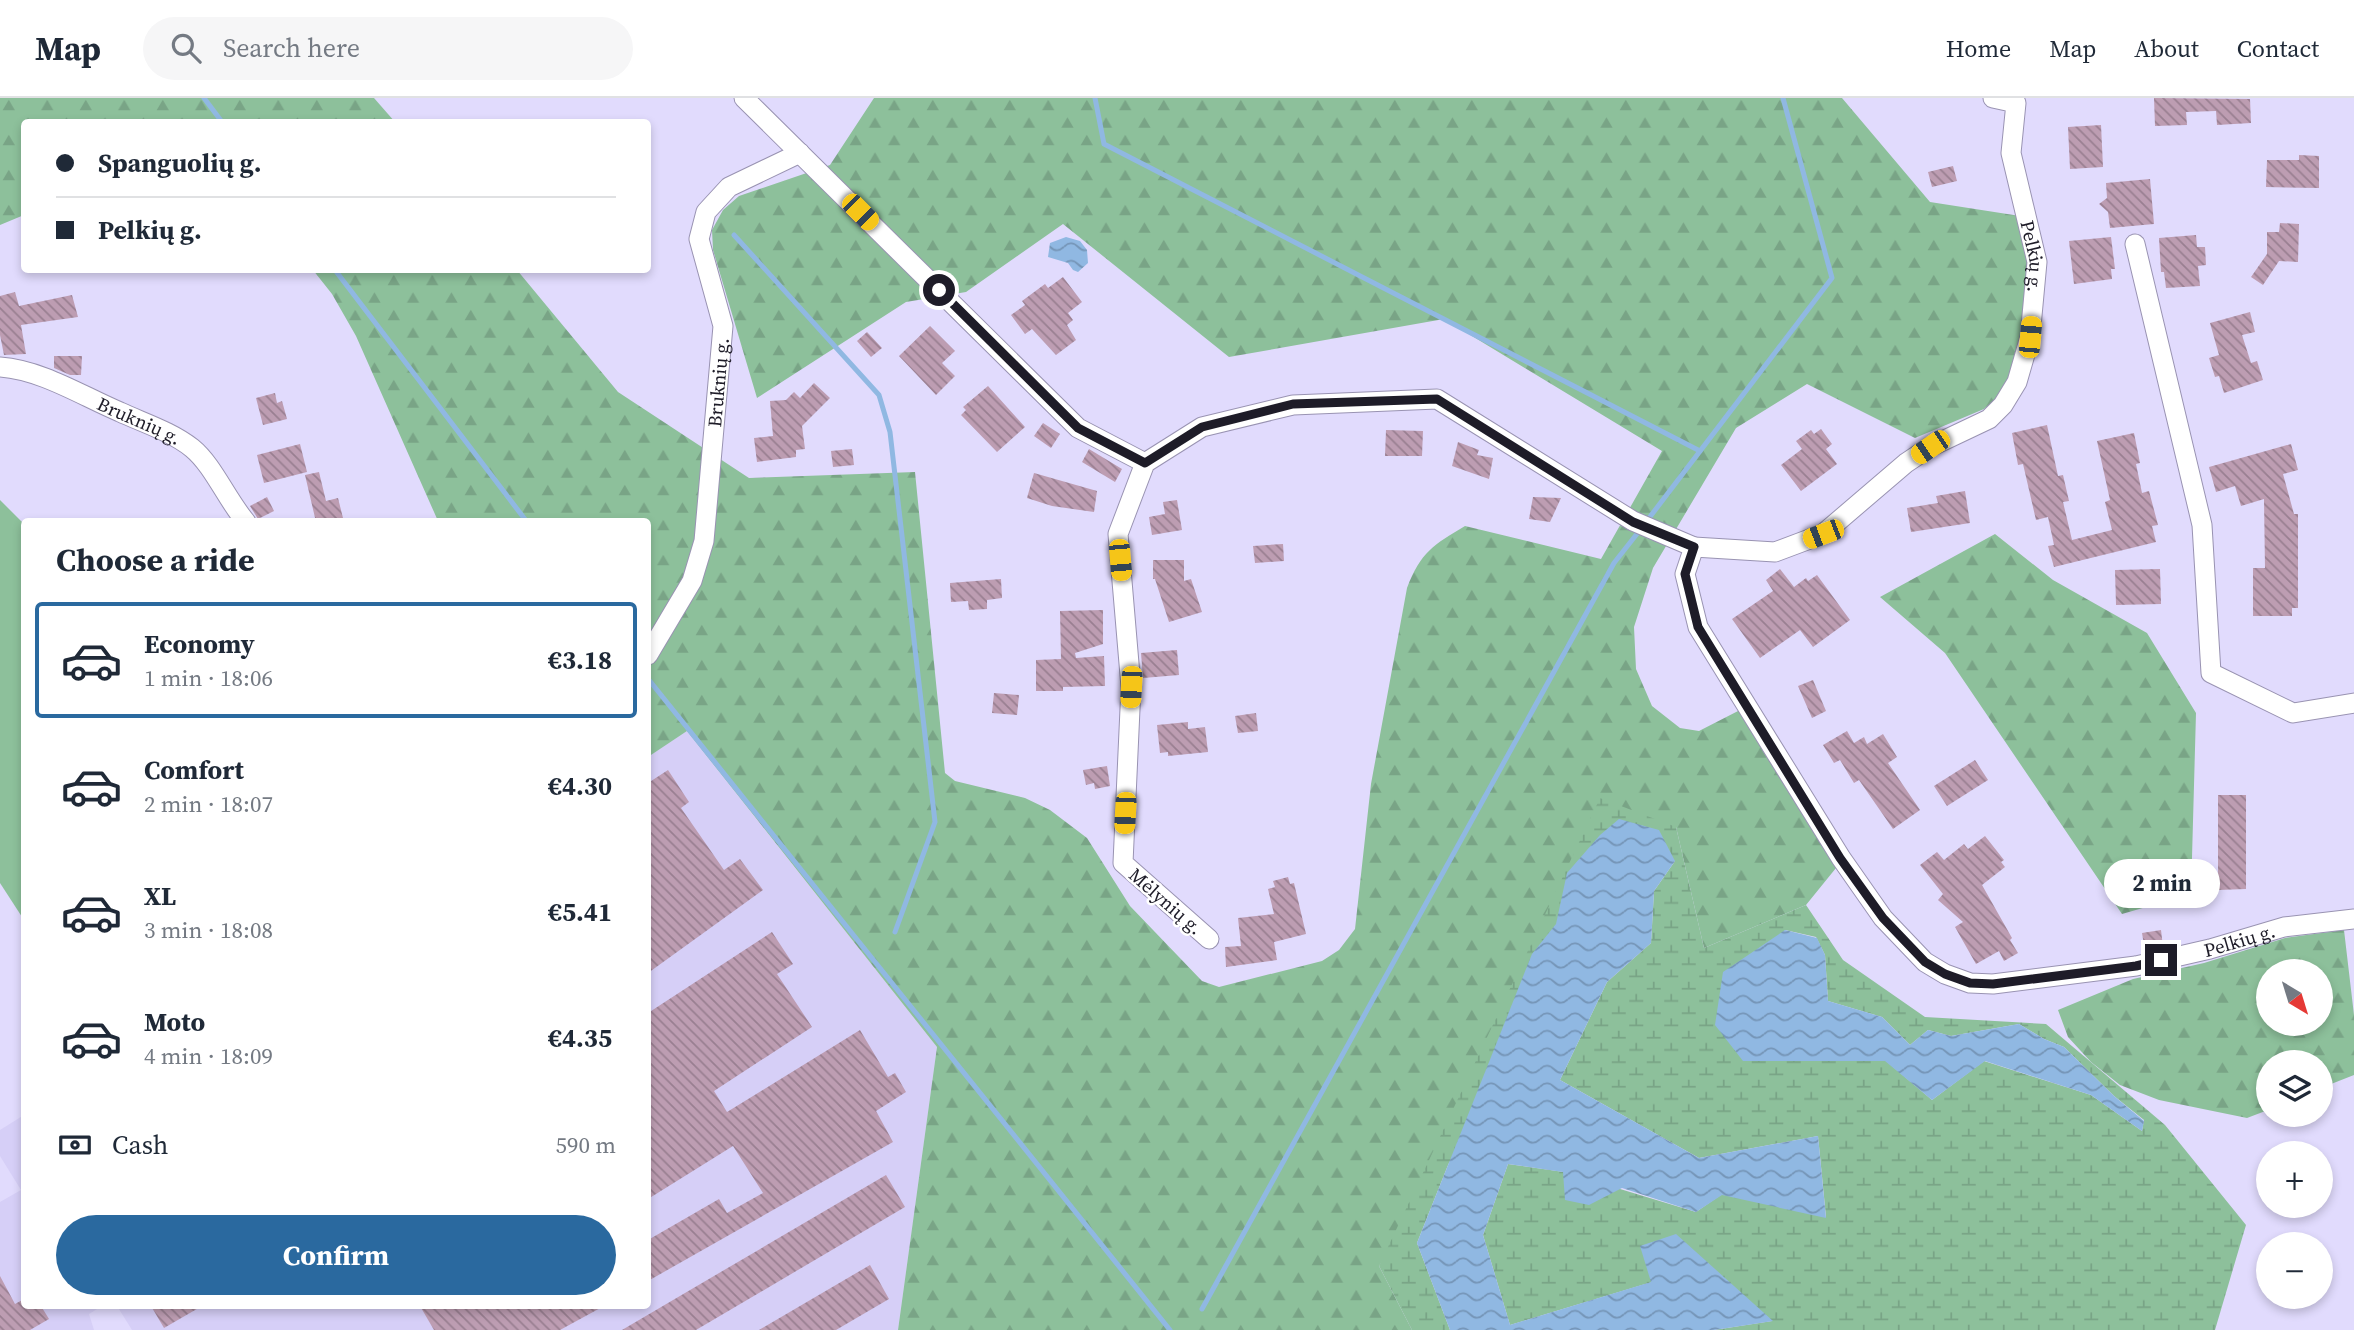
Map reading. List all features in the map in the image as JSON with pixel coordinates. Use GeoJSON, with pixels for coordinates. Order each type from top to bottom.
{"type":"FeatureCollection","features":[{"type":"Feature","properties":{"kind":"street"},"geometry":{"type":"LineString","coordinates":[[744,98],[1078,428],[1145,463],[1202,427],[1293,404],[1437,399],[1633,522],[1694,547]]}},
{"type":"Feature","properties":{"kind":"street","name":"Pelkių g."},"geometry":{"type":"LineString","coordinates":[[1993,98],[2018,100],[2011,153],[2037,262],[2030,337],[2017,382],[2003,405],[1989,419],[1930,447],[1906,463],[1823,534],[1775,552],[1694,547],[1685,574],[1698,627],[1840,858],[1883,918],[1925,962],[1945,974],[1970,983],[1993,984],[2111,969],[2210,949],[2284,928],[2354,919]]}},
{"type":"Feature","properties":{"kind":"street","name":"Bruknių g."},"geometry":{"type":"LineString","coordinates":[[651,650],[692,581],[704,541],[723,326],[699,239],[706,212],[729,187],[800,153]]}},
{"type":"Feature","properties":{"kind":"street"},"geometry":{"type":"LineString","coordinates":[[2135,244],[2202,525],[2211,673],[2293,713],[2354,703]]}},
{"type":"Feature","properties":{"kind":"street","name":"Bruknių g."},"geometry":{"type":"LineString","coordinates":[[0,367],[33,373],[184,443],[203,459],[228,499],[244,518]]}},
{"type":"Feature","properties":{"kind":"street","name":"Mėlynių g."},"geometry":{"type":"LineString","coordinates":[[1145,463],[1118,534],[1131,687],[1123,863],[1209,939]]}},
{"type":"Feature","properties":{"kind":"shaded area"},"geometry":{"type":"Polygon","coordinates":[[[687,731],[937,1047],[898,1330],[132,1330],[119,1309],[651,1309],[651,755],[687,731]]]}},
{"type":"Feature","properties":{"kind":"shaded area"},"geometry":{"type":"Polygon","coordinates":[[[21,1117],[21,1190],[0,1156],[0,1130],[21,1117]]]}},
{"type":"Feature","properties":{"kind":"shaded area"},"geometry":{"type":"Polygon","coordinates":[[[21,1190],[21,1309],[97,1309],[89,1314],[94,1330],[0,1330],[0,1202],[21,1190]]]}},
{"type":"Feature","properties":{"kind":"green space"},"geometry":{"type":"Polygon","coordinates":[[[0,98],[374,98],[392,119],[21,119],[21,216],[0,225],[0,98]]]}},
{"type":"Feature","properties":{"kind":"green space"},"geometry":{"type":"Polygon","coordinates":[[[874,98],[1842,98],[1930,202],[2020,216],[2030,272],[2015,369],[1999,396],[1984,409],[1915,438],[1807,384],[1736,428],[1653,568],[1634,627],[1636,669],[1652,706],[1680,728],[1699,731],[1740,710],[1836,868],[1806,905],[1704,948],[1676,827],[1379,1266],[1412,1330],[898,1330],[937,1047],[687,731],[651,755],[651,518],[437,518],[356,336],[332,294],[315,273],[519,273],[618,392],[749,478],[915,472],[945,773],[955,781],[1025,798],[1050,810],[1087,838],[1130,906],[1202,981],[1219,987],[1322,961],[1339,950],[1355,929],[1371,784],[1407,588],[1423,558],[1436,544],[1465,526],[1601,559],[1662,451],[1444,319],[1229,357],[1063,224],[966,292],[906,302],[757,398],[713,250],[712,230],[723,210],[739,196],[830,165],[874,98]]]}},
{"type":"Feature","properties":{"kind":"green space"},"geometry":{"type":"Polygon","coordinates":[[[0,500],[21,521],[21,915],[0,883],[0,500]]]}},
{"type":"Feature","properties":{"kind":"green space"},"geometry":{"type":"Polygon","coordinates":[[[1995,534],[2053,580],[2147,633],[2196,713],[2191,894],[2122,914],[1945,653],[1880,597],[1995,534]]]}},
{"type":"Feature","properties":{"kind":"green space"},"geometry":{"type":"Polygon","coordinates":[[[1600,798],[1676,827],[1704,948],[1806,905],[1843,960],[1925,1017],[2046,1024],[2165,1125],[2246,1225],[2215,1330],[1714,1330],[1772,1321],[1652,1282],[1510,1325],[1483,1235],[1508,1164],[1564,1172],[1696,1212],[1722,1194],[1826,1217],[1818,1136],[1699,1158],[1560,1080],[1607,982],[1651,943],[1654,891],[1675,861],[1567,873],[1556,924],[1532,954],[1417,1243],[1450,1330],[1412,1330],[1379,1266],[1600,798]],[[1785,930],[1743,1061],[1885,1060],[1932,1100],[1984,1061],[2091,1095],[2142,1131],[2144,1120],[2114,1096],[2064,1047],[2019,1024],[1951,1036],[1928,1030],[1910,1045],[1882,1017],[1828,1001],[1825,955],[1816,937],[1785,930]]]}},
{"type":"Feature","properties":{"kind":"green space"},"geometry":{"type":"Polygon","coordinates":[[[2344,930],[2354,1015],[2354,1075],[2333,1083],[2333,1050],[2256,1050],[2256,1115],[2247,1118],[2159,1100],[2120,1085],[2091,1062],[2068,1037],[2058,1010],[2133,979],[2204,963],[2285,938],[2344,930]]]}},
{"type":"Feature","properties":{"kind":"water"},"geometry":{"type":"Polygon","coordinates":[[[1066,237],[1080,241],[1087,250],[1088,263],[1078,272],[1068,263],[1048,257],[1050,243],[1066,237]]]}},
{"type":"Feature","properties":{"kind":"water"},"geometry":{"type":"Polygon","coordinates":[[[1619,819],[1659,830],[1675,861],[1654,891],[1651,943],[1607,982],[1560,1080],[1699,1158],[1818,1136],[1826,1218],[1722,1195],[1696,1212],[1622,1188],[1589,1205],[1565,1200],[1563,1172],[1508,1164],[1483,1235],[1510,1325],[1651,1282],[1640,1246],[1676,1234],[1773,1321],[1714,1330],[1450,1330],[1417,1243],[1532,954],[1556,924],[1567,873],[1600,835],[1619,819]]]}},
{"type":"Feature","properties":{"kind":"water"},"geometry":{"type":"Polygon","coordinates":[[[1785,930],[1817,938],[1825,955],[1828,1001],[1882,1017],[1910,1045],[1928,1030],[1951,1036],[2019,1024],[2064,1047],[2144,1121],[2142,1131],[2091,1095],[1985,1061],[1932,1100],[1885,1061],[1743,1061],[1715,1025],[1723,972],[1785,930]]]}},
{"type":"Feature","properties":{"kind":"building"},"geometry":{"type":"Polygon","coordinates":[[[2154,98],[2250,99],[2251,123],[2217,125],[2216,111],[2186,112],[2187,125],[2155,126],[2154,98]]]}},
{"type":"Feature","properties":{"kind":"building"},"geometry":{"type":"Polygon","coordinates":[[[2101,125],[2103,167],[2070,169],[2068,127],[2101,125]]]}},
{"type":"Feature","properties":{"kind":"building"},"geometry":{"type":"Polygon","coordinates":[[[2299,155],[2319,156],[2319,188],[2266,187],[2267,160],[2299,160],[2299,155]]]}},
{"type":"Feature","properties":{"kind":"building"},"geometry":{"type":"Polygon","coordinates":[[[1953,166],[1957,181],[1932,187],[1928,172],[1953,166]]]}},
{"type":"Feature","properties":{"kind":"building"},"geometry":{"type":"Polygon","coordinates":[[[2150,179],[2154,224],[2110,228],[2108,212],[2099,204],[2107,198],[2106,183],[2150,179]]]}},
{"type":"Feature","properties":{"kind":"building"},"geometry":{"type":"Polygon","coordinates":[[[2280,223],[2299,224],[2298,262],[2279,261],[2263,285],[2251,277],[2267,254],[2267,232],[2279,232],[2280,223]]]}},
{"type":"Feature","properties":{"kind":"building"},"geometry":{"type":"Polygon","coordinates":[[[2196,235],[2197,247],[2205,247],[2206,265],[2198,266],[2200,286],[2166,288],[2164,272],[2161,272],[2159,238],[2196,235]]]}},
{"type":"Feature","properties":{"kind":"building"},"geometry":{"type":"Polygon","coordinates":[[[2111,237],[2115,269],[2111,269],[2112,279],[2074,284],[2069,241],[2111,237]]]}},
{"type":"Feature","properties":{"kind":"building"},"geometry":{"type":"Polygon","coordinates":[[[1063,277],[1082,302],[1068,313],[1073,320],[1067,325],[1076,340],[1056,355],[1032,329],[1025,334],[1011,315],[1025,305],[1022,301],[1045,284],[1048,288],[1063,277]]]}},
{"type":"Feature","properties":{"kind":"building"},"geometry":{"type":"Polygon","coordinates":[[[15,292],[19,306],[72,295],[78,317],[21,325],[26,354],[4,355],[0,335],[0,296],[15,292]]]}},
{"type":"Feature","properties":{"kind":"building"},"geometry":{"type":"Polygon","coordinates":[[[2250,312],[2255,332],[2242,335],[2251,363],[2257,361],[2263,380],[2224,393],[2219,376],[2215,377],[2209,358],[2219,355],[2210,323],[2250,312]]]}},
{"type":"Feature","properties":{"kind":"building"},"geometry":{"type":"Polygon","coordinates":[[[930,326],[955,351],[942,363],[955,376],[936,395],[899,356],[930,326]]]}},
{"type":"Feature","properties":{"kind":"building"},"geometry":{"type":"Polygon","coordinates":[[[867,332],[882,348],[871,357],[857,341],[867,332]]]}},
{"type":"Feature","properties":{"kind":"building"},"geometry":{"type":"Polygon","coordinates":[[[54,356],[82,356],[81,375],[70,375],[54,368],[54,356]]]}},
{"type":"Feature","properties":{"kind":"building"},"geometry":{"type":"Polygon","coordinates":[[[814,383],[830,398],[802,426],[805,449],[796,450],[796,457],[757,462],[754,438],[773,436],[770,401],[786,400],[794,392],[800,398],[814,383]]]}},
{"type":"Feature","properties":{"kind":"building"},"geometry":{"type":"Polygon","coordinates":[[[988,386],[1025,427],[997,452],[961,415],[966,410],[963,407],[988,386]]]}},
{"type":"Feature","properties":{"kind":"building"},"geometry":{"type":"Polygon","coordinates":[[[275,393],[277,403],[282,401],[287,419],[263,425],[256,398],[275,393]]]}},
{"type":"Feature","properties":{"kind":"building"},"geometry":{"type":"Polygon","coordinates":[[[1043,423],[1060,434],[1051,448],[1034,436],[1043,423]]]}},
{"type":"Feature","properties":{"kind":"building"},"geometry":{"type":"Polygon","coordinates":[[[2047,425],[2058,476],[2063,475],[2069,501],[2063,502],[2072,540],[2112,530],[2105,502],[2110,500],[2097,441],[2134,433],[2140,463],[2136,464],[2142,493],[2149,491],[2158,525],[2152,526],[2156,542],[2054,567],[2048,546],[2054,545],[2048,517],[2036,520],[2023,464],[2018,465],[2012,433],[2047,425]]]}},
{"type":"Feature","properties":{"kind":"building"},"geometry":{"type":"Polygon","coordinates":[[[1821,429],[1832,444],[1826,449],[1837,464],[1801,491],[1781,465],[1802,449],[1796,441],[1811,430],[1814,434],[1821,429]]]}},
{"type":"Feature","properties":{"kind":"building"},"geometry":{"type":"Polygon","coordinates":[[[1386,430],[1423,431],[1422,456],[1385,456],[1386,430]]]}},
{"type":"Feature","properties":{"kind":"building"},"geometry":{"type":"Polygon","coordinates":[[[1458,442],[1479,450],[1477,455],[1493,458],[1489,479],[1452,466],[1458,442]]]}},
{"type":"Feature","properties":{"kind":"building"},"geometry":{"type":"Polygon","coordinates":[[[300,444],[307,472],[264,483],[257,455],[300,444]]]}},
{"type":"Feature","properties":{"kind":"building"},"geometry":{"type":"Polygon","coordinates":[[[2291,444],[2298,470],[2283,474],[2294,514],[2298,514],[2298,608],[2292,608],[2292,616],[2253,616],[2253,568],[2265,568],[2264,499],[2241,506],[2235,486],[2216,492],[2209,467],[2291,444]]]}},
{"type":"Feature","properties":{"kind":"building"},"geometry":{"type":"Polygon","coordinates":[[[852,449],[854,465],[833,467],[831,451],[852,449]]]}},
{"type":"Feature","properties":{"kind":"building"},"geometry":{"type":"Polygon","coordinates":[[[1089,449],[1122,469],[1115,482],[1082,462],[1089,449]]]}},
{"type":"Feature","properties":{"kind":"building"},"geometry":{"type":"Polygon","coordinates":[[[319,472],[326,501],[338,498],[343,518],[315,518],[305,475],[319,472]]]}},
{"type":"Feature","properties":{"kind":"building"},"geometry":{"type":"Polygon","coordinates":[[[1034,473],[1097,491],[1094,512],[1052,506],[1027,498],[1034,473]]]}},
{"type":"Feature","properties":{"kind":"building"},"geometry":{"type":"Polygon","coordinates":[[[1965,491],[1970,523],[1911,532],[1907,508],[1938,503],[1936,496],[1965,491]]]}},
{"type":"Feature","properties":{"kind":"building"},"geometry":{"type":"Polygon","coordinates":[[[267,497],[274,511],[257,518],[250,506],[267,497]]]}},
{"type":"Feature","properties":{"kind":"building"},"geometry":{"type":"Polygon","coordinates":[[[1533,497],[1561,498],[1550,522],[1529,519],[1533,497]]]}},
{"type":"Feature","properties":{"kind":"building"},"geometry":{"type":"Polygon","coordinates":[[[1177,500],[1182,530],[1152,535],[1149,517],[1165,514],[1163,502],[1177,500]]]}},
{"type":"Feature","properties":{"kind":"building"},"geometry":{"type":"Polygon","coordinates":[[[1283,544],[1284,561],[1255,563],[1253,546],[1283,544]]]}},
{"type":"Feature","properties":{"kind":"building"},"geometry":{"type":"Polygon","coordinates":[[[1153,560],[1184,560],[1184,581],[1191,579],[1202,612],[1169,622],[1153,579],[1153,560]]]}},
{"type":"Feature","properties":{"kind":"building"},"geometry":{"type":"Polygon","coordinates":[[[1780,569],[1794,587],[1806,578],[1808,581],[1817,575],[1850,620],[1813,647],[1800,630],[1760,658],[1732,619],[1773,591],[1766,580],[1780,569]]]}},
{"type":"Feature","properties":{"kind":"building"},"geometry":{"type":"Polygon","coordinates":[[[2160,569],[2161,604],[2116,605],[2115,570],[2160,569]]]}},
{"type":"Feature","properties":{"kind":"building"},"geometry":{"type":"Polygon","coordinates":[[[1001,579],[1002,598],[987,600],[987,609],[969,610],[968,601],[951,602],[950,583],[1001,579]]]}},
{"type":"Feature","properties":{"kind":"building"},"geometry":{"type":"Polygon","coordinates":[[[1103,610],[1103,644],[1075,653],[1076,658],[1104,656],[1105,686],[1036,691],[1036,660],[1061,659],[1060,611],[1103,610]]]}},
{"type":"Feature","properties":{"kind":"building"},"geometry":{"type":"Polygon","coordinates":[[[1177,650],[1179,675],[1143,678],[1141,653],[1177,650]]]}},
{"type":"Feature","properties":{"kind":"building"},"geometry":{"type":"Polygon","coordinates":[[[1813,680],[1826,711],[1812,718],[1798,686],[1813,680]]]}},
{"type":"Feature","properties":{"kind":"building"},"geometry":{"type":"Polygon","coordinates":[[[994,693],[1019,695],[1017,715],[992,713],[994,693]]]}},
{"type":"Feature","properties":{"kind":"building"},"geometry":{"type":"Polygon","coordinates":[[[1256,713],[1258,731],[1238,733],[1235,716],[1256,713]]]}},
{"type":"Feature","properties":{"kind":"building"},"geometry":{"type":"Polygon","coordinates":[[[1188,722],[1188,729],[1205,727],[1208,752],[1168,756],[1168,752],[1160,753],[1157,725],[1188,722]]]}},
{"type":"Feature","properties":{"kind":"building"},"geometry":{"type":"Polygon","coordinates":[[[1847,731],[1854,743],[1864,737],[1867,744],[1883,734],[1897,757],[1888,763],[1920,810],[1893,829],[1859,780],[1854,783],[1840,760],[1834,763],[1823,745],[1847,731]]]}},
{"type":"Feature","properties":{"kind":"building"},"geometry":{"type":"Polygon","coordinates":[[[1975,760],[1988,780],[1947,806],[1934,786],[1975,760]]]}},
{"type":"Feature","properties":{"kind":"building"},"geometry":{"type":"Polygon","coordinates":[[[1107,766],[1110,786],[1095,789],[1094,783],[1086,785],[1083,770],[1107,766]]]}},
{"type":"Feature","properties":{"kind":"building"},"geometry":{"type":"Polygon","coordinates":[[[668,770],[689,802],[681,808],[724,870],[740,859],[763,890],[651,971],[651,781],[668,770]]]}},
{"type":"Feature","properties":{"kind":"building"},"geometry":{"type":"Polygon","coordinates":[[[2218,795],[2246,795],[2246,889],[2218,890],[2218,795]]]}},
{"type":"Feature","properties":{"kind":"building"},"geometry":{"type":"Polygon","coordinates":[[[1985,836],[2004,860],[2001,862],[2005,867],[1982,885],[2018,953],[2004,961],[1999,951],[1976,964],[1955,927],[1963,922],[1938,900],[1943,894],[1920,865],[1937,852],[1944,860],[1964,844],[1968,849],[1985,836]]]}},
{"type":"Feature","properties":{"kind":"building"},"geometry":{"type":"Polygon","coordinates":[[[1288,877],[1290,884],[1294,883],[1306,934],[1274,942],[1277,960],[1226,967],[1225,947],[1241,946],[1238,918],[1274,914],[1268,889],[1275,887],[1273,881],[1288,877]]]}},
{"type":"Feature","properties":{"kind":"building"},"geometry":{"type":"Polygon","coordinates":[[[2161,930],[2163,947],[2145,951],[2142,933],[2161,930]]]}},
{"type":"Feature","properties":{"kind":"building"},"geometry":{"type":"Polygon","coordinates":[[[772,932],[793,964],[777,974],[812,1027],[714,1091],[727,1112],[860,1030],[888,1077],[895,1073],[906,1092],[876,1111],[893,1142],[651,1279],[651,1238],[719,1199],[727,1213],[763,1193],[733,1146],[651,1197],[651,1011],[772,932]]]}},
{"type":"Feature","properties":{"kind":"building"},"geometry":{"type":"Polygon","coordinates":[[[886,1175],[905,1207],[696,1330],[622,1330],[886,1175]]]}},
{"type":"Feature","properties":{"kind":"building"},"geometry":{"type":"Polygon","coordinates":[[[870,1265],[889,1299],[836,1330],[759,1330],[870,1265]]]}},
{"type":"Feature","properties":{"kind":"building"},"geometry":{"type":"Polygon","coordinates":[[[0,1276],[15,1304],[21,1301],[21,1309],[43,1309],[49,1319],[30,1330],[0,1330],[0,1276]]]}},
{"type":"Feature","properties":{"kind":"building"},"geometry":{"type":"Polygon","coordinates":[[[153,1309],[197,1309],[164,1328],[153,1309]]]}},
{"type":"Feature","properties":{"kind":"building"},"geometry":{"type":"Polygon","coordinates":[[[422,1309],[598,1309],[560,1330],[434,1330],[422,1309]]]}},
{"type":"Feature","properties":{"kind":"waterway"},"geometry":{"type":"LineString","coordinates":[[204,98],[220,119]]}},
{"type":"Feature","properties":{"kind":"waterway"},"geometry":{"type":"LineString","coordinates":[[1095,98],[1104,144],[1700,451]]}},
{"type":"Feature","properties":{"kind":"waterway"},"geometry":{"type":"LineString","coordinates":[[1646,522],[1832,278],[1783,98]]}},
{"type":"Feature","properties":{"kind":"waterway"},"geometry":{"type":"LineString","coordinates":[[734,235],[879,395],[890,432],[935,822],[895,932]]}},
{"type":"Feature","properties":{"kind":"waterway"},"geometry":{"type":"LineString","coordinates":[[337,273],[524,518]]}},
{"type":"Feature","properties":{"kind":"waterway"},"geometry":{"type":"LineString","coordinates":[[1202,1309],[1614,563],[1640,530]]}},
{"type":"Feature","properties":{"kind":"waterway"},"geometry":{"type":"LineString","coordinates":[[651,682],[1170,1330]]}},
{"type":"Feature","properties":{"kind":"route"},"geometry":{"type":"LineString","coordinates":[[939,290],[1078,428],[1145,463],[1202,427],[1293,404],[1437,399],[1633,522],[1694,547],[1685,574],[1698,627],[1840,858],[1883,918],[1925,962],[1945,974],[1970,983],[1993,984],[2136,966],[2161,960]]}}]}
